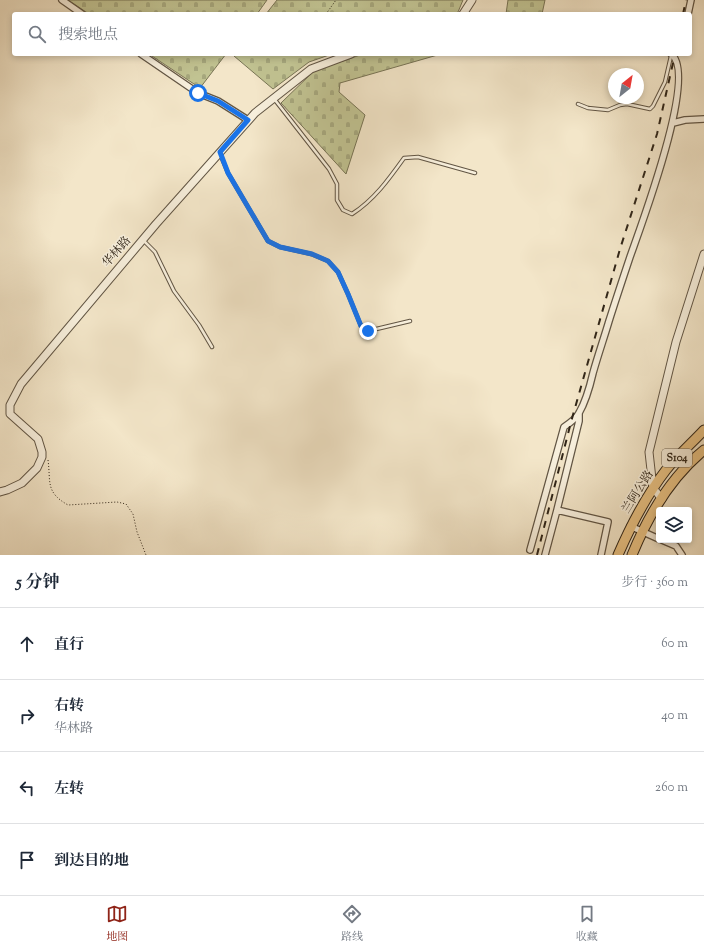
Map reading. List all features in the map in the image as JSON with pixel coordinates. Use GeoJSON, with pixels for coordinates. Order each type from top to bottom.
{"type":"FeatureCollection","features":[{"type":"Feature","properties":{"kind":"highway","name":"兰阿公路"},"geometry":{"type":"LineString","coordinates":[[618,555],[630,526],[653,488],[667,468],[704,430]]}},
{"type":"Feature","properties":{"kind":"highway","name":"兰阿公路"},"geometry":{"type":"LineString","coordinates":[[632,555],[641,531],[675,479],[693,459],[704,450]]}},
{"type":"Feature","properties":{"kind":"street"},"geometry":{"type":"LineString","coordinates":[[62,0],[79,12]]}},
{"type":"Feature","properties":{"kind":"street"},"geometry":{"type":"LineString","coordinates":[[464,12],[472,0]]}},
{"type":"Feature","properties":{"kind":"street"},"geometry":{"type":"LineString","coordinates":[[688,12],[691,0]]}},
{"type":"Feature","properties":{"kind":"street"},"geometry":{"type":"LineString","coordinates":[[144,56],[198,93],[218,101],[248,120]]}},
{"type":"Feature","properties":{"kind":"street","name":"华林路"},"geometry":{"type":"LineString","coordinates":[[42,452],[38,439],[10,414],[10,405],[21,384],[142,240],[248,120],[273,98],[311,69],[346,56]]}},
{"type":"Feature","properties":{"kind":"street"},"geometry":{"type":"LineString","coordinates":[[674,56],[677,64]]}},
{"type":"Feature","properties":{"kind":"street"},"geometry":{"type":"LineString","coordinates":[[530,550],[564,427],[579,413],[589,390],[606,329],[657,180],[673,123],[677,99],[677,64],[679,56]]}},
{"type":"Feature","properties":{"kind":"street"},"geometry":{"type":"LineString","coordinates":[[673,123],[685,120],[704,119]]}},
{"type":"Feature","properties":{"kind":"street"},"geometry":{"type":"LineString","coordinates":[[662,499],[653,488],[648,452],[676,342],[704,254]]}},
{"type":"Feature","properties":{"kind":"street"},"geometry":{"type":"LineString","coordinates":[[545,555],[579,421],[579,413]]}},
{"type":"Feature","properties":{"kind":"street"},"geometry":{"type":"LineString","coordinates":[[0,492],[22,483],[37,468],[42,457],[42,452]]}},
{"type":"Feature","properties":{"kind":"street"},"geometry":{"type":"LineString","coordinates":[[557,510],[608,522],[601,555]]}},
{"type":"Feature","properties":{"kind":"street"},"geometry":{"type":"LineString","coordinates":[[630,526],[656,537]]}},
{"type":"Feature","properties":{"kind":"street"},"geometry":{"type":"LineString","coordinates":[[669,543],[676,546],[682,555]]}},
{"type":"Feature","properties":{"kind":"lane"},"geometry":{"type":"LineString","coordinates":[[578,104],[588,108],[608,110],[627,104],[650,109],[665,82],[671,56]]}},
{"type":"Feature","properties":{"kind":"lane"},"geometry":{"type":"LineString","coordinates":[[273,98],[328,169],[337,184],[337,200],[343,210],[352,214],[364,206],[384,185],[404,158],[418,157],[475,173]]}},
{"type":"Feature","properties":{"kind":"lane"},"geometry":{"type":"LineString","coordinates":[[220,152],[228,173],[268,241],[280,247],[312,254],[328,261],[338,272],[361,326],[368,331],[410,321]]}},
{"type":"Feature","properties":{"kind":"lane"},"geometry":{"type":"LineString","coordinates":[[142,240],[155,252],[174,291],[199,325],[212,347]]}},
{"type":"Feature","properties":{"kind":"path"},"geometry":{"type":"LineString","coordinates":[[327,12],[336,0]]}},
{"type":"Feature","properties":{"kind":"path"},"geometry":{"type":"LineString","coordinates":[[42,452],[47,456],[49,485],[52,492],[56,497],[68,505],[117,502],[126,504],[133,514],[137,532],[146,555]]}},
{"type":"Feature","properties":{"kind":"green space"},"geometry":{"type":"Polygon","coordinates":[[[68,0],[267,0],[258,12],[86,12],[68,0]]]}},
{"type":"Feature","properties":{"kind":"green space"},"geometry":{"type":"Polygon","coordinates":[[[277,0],[463,0],[458,12],[268,12],[277,0]]]}},
{"type":"Feature","properties":{"kind":"green space"},"geometry":{"type":"Polygon","coordinates":[[[508,0],[545,0],[542,12],[506,12],[508,0]]]}},
{"type":"Feature","properties":{"kind":"green space"},"geometry":{"type":"Polygon","coordinates":[[[152,56],[224,56],[200,88],[152,56]]]}},
{"type":"Feature","properties":{"kind":"green space"},"geometry":{"type":"Polygon","coordinates":[[[234,56],[326,56],[309,62],[273,89],[234,56]]]}},
{"type":"Feature","properties":{"kind":"green space"},"geometry":{"type":"Polygon","coordinates":[[[357,56],[434,56],[340,83],[339,92],[365,115],[346,174],[281,103],[314,71],[357,56]]]}},
{"type":"Feature","properties":{"kind":"railway"},"geometry":{"type":"LineString","coordinates":[[683,12],[686,0]]}},
{"type":"Feature","properties":{"kind":"railway"},"geometry":{"type":"LineString","coordinates":[[537,555],[571,422],[620,249],[657,134],[675,56]]}},
{"type":"Feature","properties":{"kind":"route"},"geometry":{"type":"LineString","coordinates":[[198,93],[218,101],[248,120],[220,152],[228,173],[268,241],[280,247],[312,254],[328,261],[338,272],[361,326],[368,331]]}}]}
